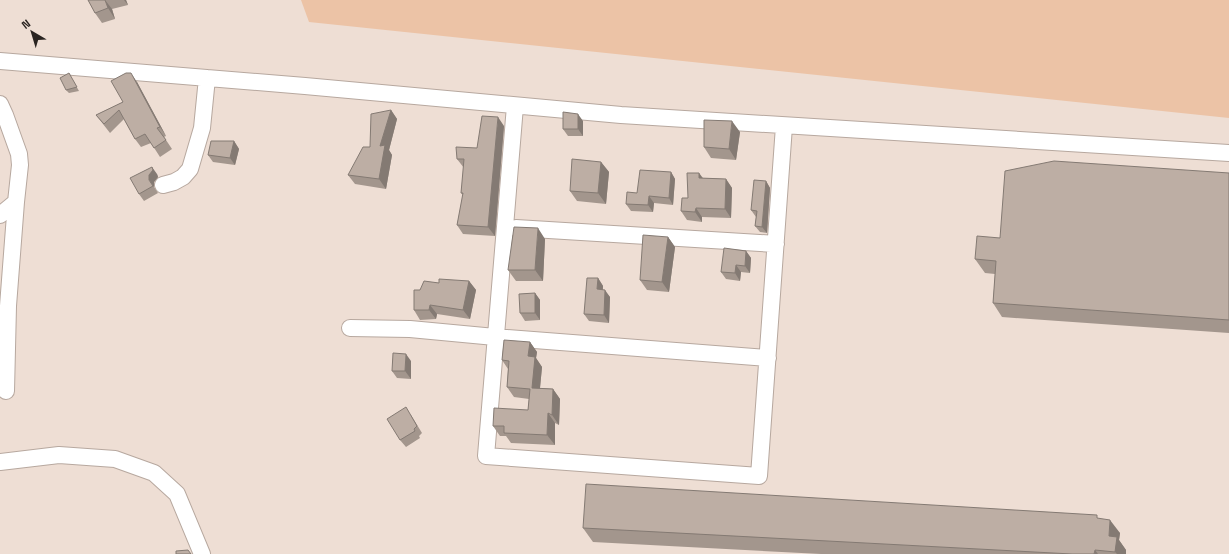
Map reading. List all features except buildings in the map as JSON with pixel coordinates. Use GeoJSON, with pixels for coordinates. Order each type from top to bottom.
{"type":"FeatureCollection","features":[{"type":"Feature","properties":{"kind":"street"},"geometry":{"type":"LineString","coordinates":[[0,61],[305,86],[621,115],[1229,153]]}},
{"type":"Feature","properties":{"kind":"street"},"geometry":{"type":"LineString","coordinates":[[163,185],[179,179],[190,169],[202,128],[206,78]]}},
{"type":"Feature","properties":{"kind":"street"},"geometry":{"type":"LineString","coordinates":[[515,106],[486,456],[494,457],[759,476],[784,126]]}},
{"type":"Feature","properties":{"kind":"street"},"geometry":{"type":"LineString","coordinates":[[2,113],[19,154],[20,165],[4,310],[6,391]]}},
{"type":"Feature","properties":{"kind":"street"},"geometry":{"type":"LineString","coordinates":[[0,215],[16,202]]}},
{"type":"Feature","properties":{"kind":"street"},"geometry":{"type":"LineString","coordinates":[[505,227],[776,244]]}},
{"type":"Feature","properties":{"kind":"street"},"geometry":{"type":"LineString","coordinates":[[350,328],[410,329],[768,358]]}},
{"type":"Feature","properties":{"kind":"street"},"geometry":{"type":"LineString","coordinates":[[0,462],[59,455],[114,459],[154,473],[177,494],[202,554]]}},
{"type":"Feature","properties":{"kind":"shaded area"},"geometry":{"type":"Polygon","coordinates":[[[301,0],[1229,0],[1229,118],[309,22],[301,0]]]}}]}
